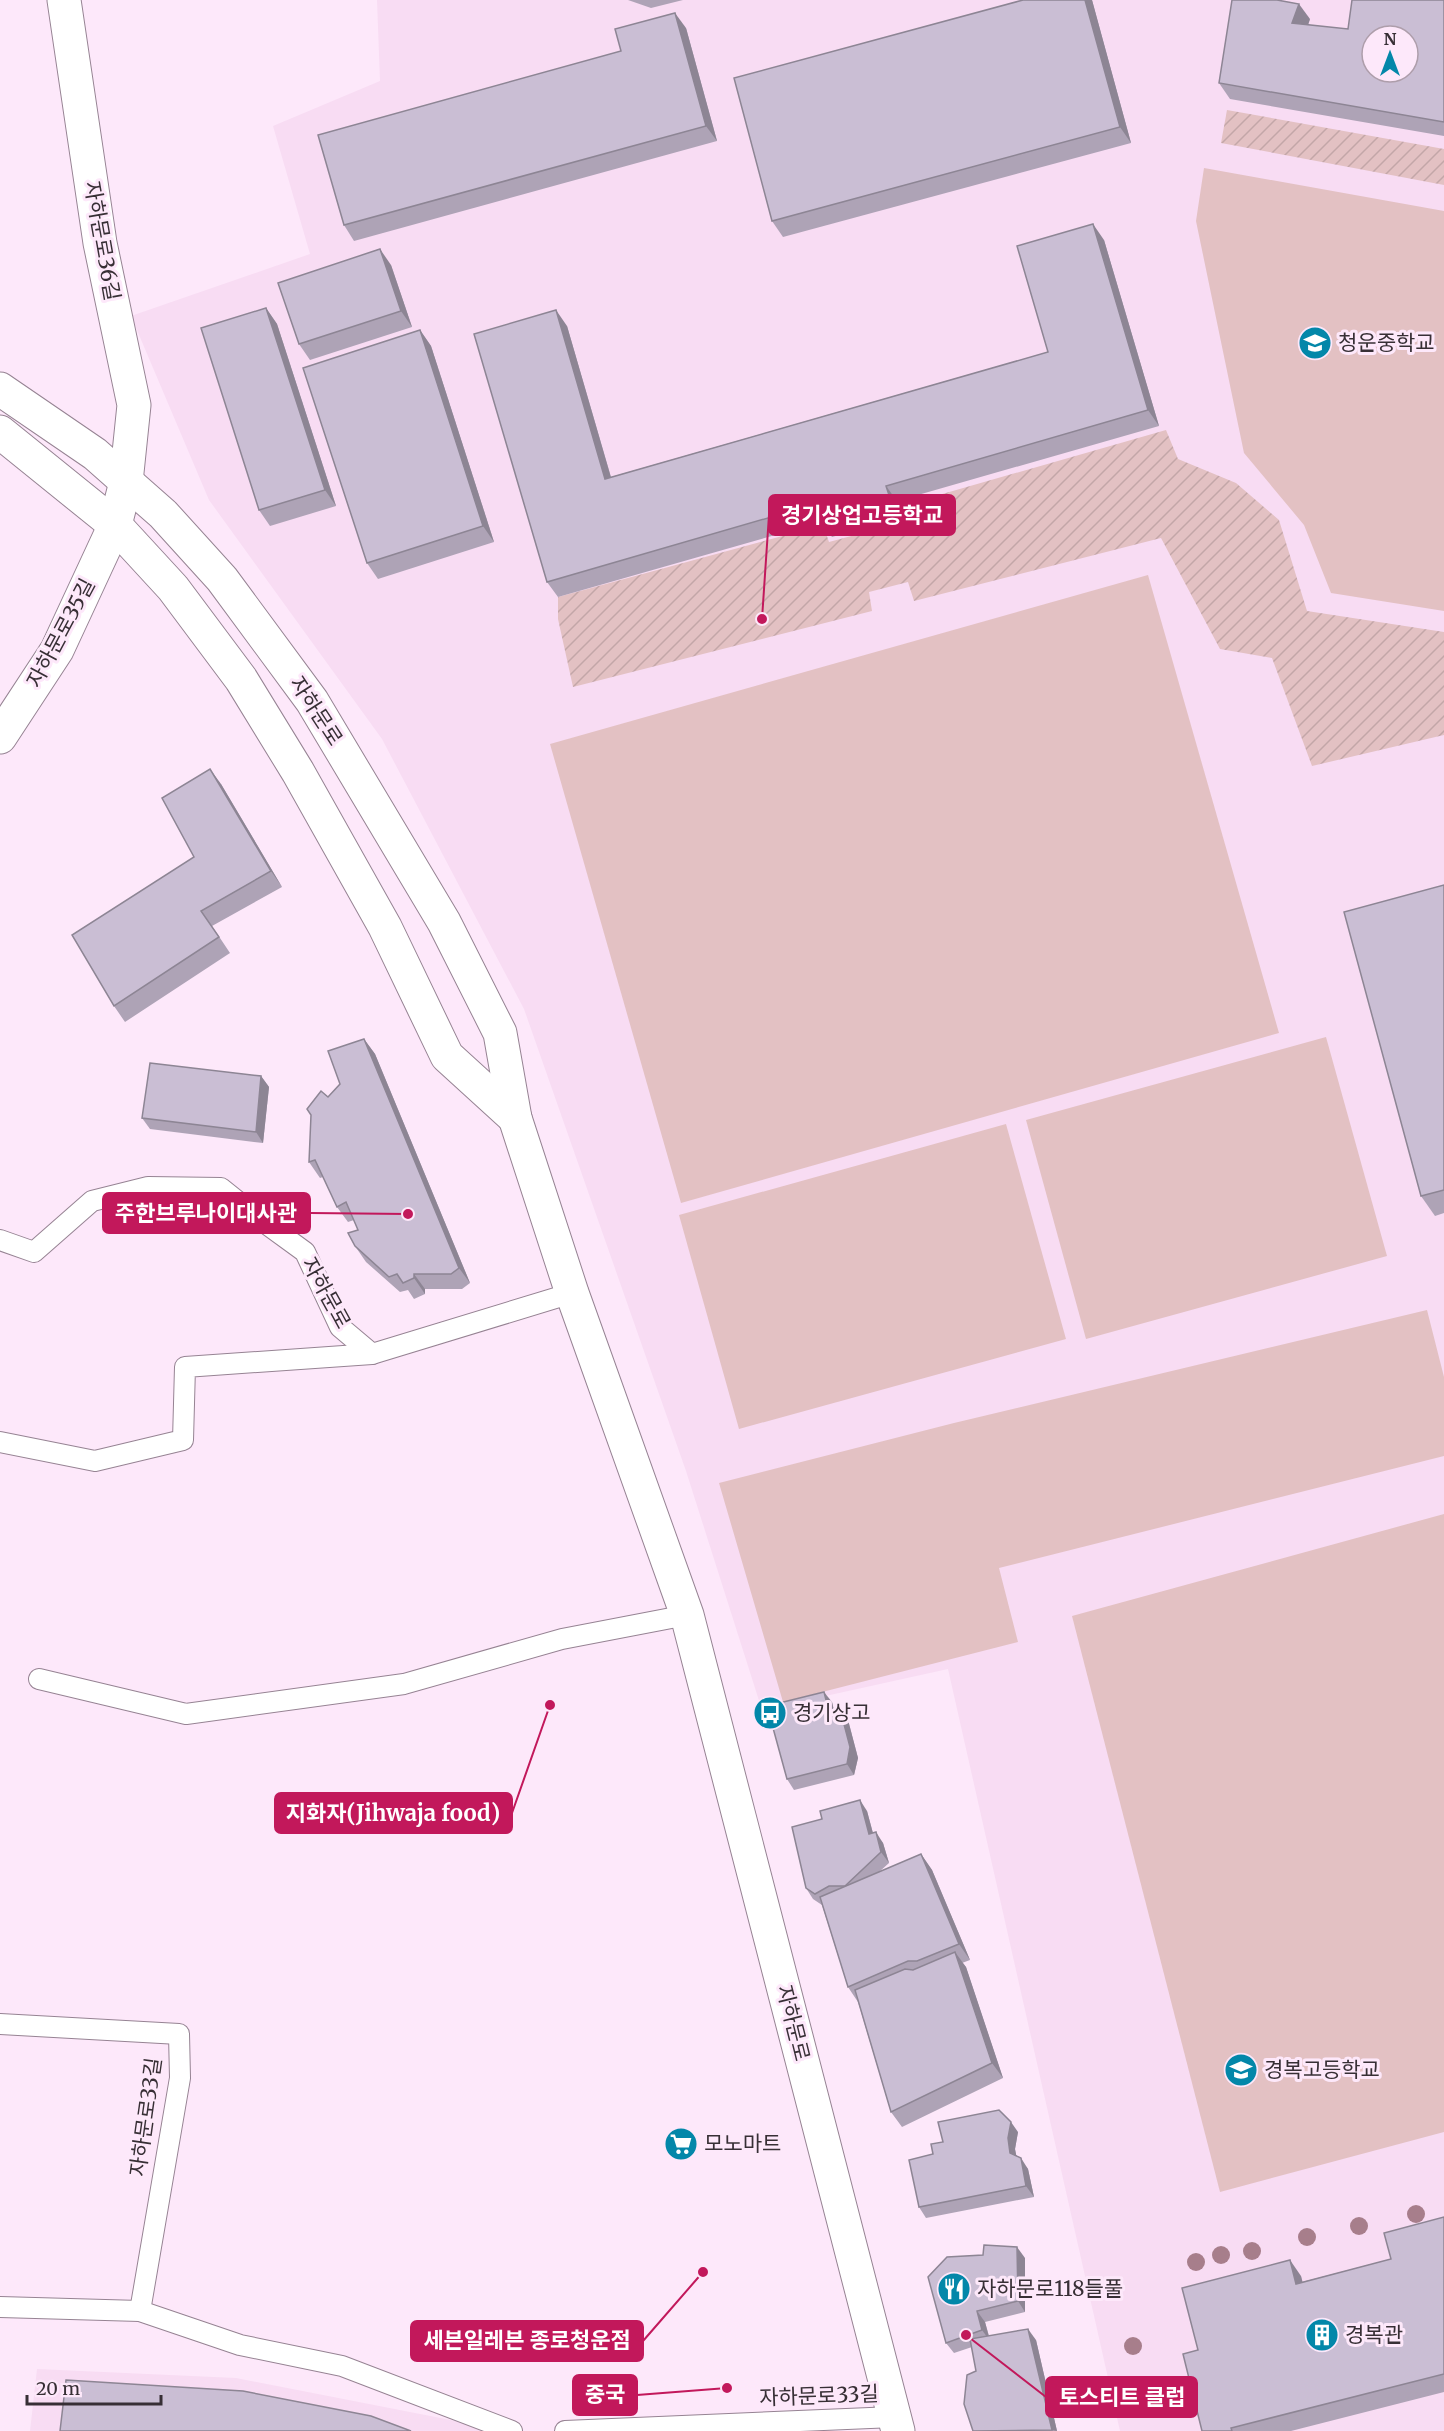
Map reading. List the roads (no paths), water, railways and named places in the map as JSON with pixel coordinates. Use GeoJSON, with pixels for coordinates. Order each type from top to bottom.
{"type":"FeatureCollection","features":[{"type":"Feature","properties":{"kind":"main road","name":"자하문로36길"},"geometry":{"type":"LineString","coordinates":[[64,0],[100,243],[134,405],[126,482],[115,525]]}},
{"type":"Feature","properties":{"kind":"main road","name":"자하문로"},"geometry":{"type":"LineString","coordinates":[[0,389],[94,454],[163,514],[222,579],[312,701],[444,922],[500,1033],[515,1118],[572,1293],[687,1615],[896,2424]]}},
{"type":"Feature","properties":{"kind":"main road","name":"자하문로"},"geometry":{"type":"LineString","coordinates":[[0,432],[115,525],[173,588],[241,679],[348,858],[385,927],[447,1056],[515,1118]]}},
{"type":"Feature","properties":{"kind":"main road","name":"자하문로35길"},"geometry":{"type":"LineString","coordinates":[[0,737],[57,650],[115,525]]}},
{"type":"Feature","properties":{"kind":"lane","name":"자하문로"},"geometry":{"type":"LineString","coordinates":[[0,1240],[34,1252],[92,1201],[148,1187],[221,1188],[305,1252],[340,1327],[372,1354]]}},
{"type":"Feature","properties":{"kind":"lane"},"geometry":{"type":"LineString","coordinates":[[0,1442],[94,1461],[183,1440],[185,1367],[372,1354],[572,1293]]}},
{"type":"Feature","properties":{"kind":"lane"},"geometry":{"type":"LineString","coordinates":[[39,1679],[186,1714],[404,1684],[562,1639],[687,1615]]}},
{"type":"Feature","properties":{"kind":"lane","name":"자하문로33길"},"geometry":{"type":"LineString","coordinates":[[0,2024],[179,2034],[180,2078],[140,2311]]}},
{"type":"Feature","properties":{"kind":"lane"},"geometry":{"type":"LineString","coordinates":[[0,2307],[140,2311],[240,2345],[342,2366],[512,2431]]}},
{"type":"Feature","properties":{"kind":"lane","name":"자하문로33길"},"geometry":{"type":"LineString","coordinates":[[565,2431],[896,2424]]}},
{"type":"Feature","properties":{"kind":"place","name":"청운중학교"},"geometry":{"type":"Point","coordinates":[1315,343]}},
{"type":"Feature","properties":{"kind":"place","name":"경기상업고등학교"},"geometry":{"type":"Point","coordinates":[762,619]}},
{"type":"Feature","properties":{"kind":"place","name":"주한브루나이대사관"},"geometry":{"type":"Point","coordinates":[408,1214]}},
{"type":"Feature","properties":{"kind":"place","name":"지화자(Jihwaja food)"},"geometry":{"type":"Point","coordinates":[550,1705]}},
{"type":"Feature","properties":{"kind":"place","name":"경기상고"},"geometry":{"type":"Point","coordinates":[770,1713]}},
{"type":"Feature","properties":{"kind":"place","name":"경복고등학교"},"geometry":{"type":"Point","coordinates":[1241,2070]}},
{"type":"Feature","properties":{"kind":"place","name":"모노마트"},"geometry":{"type":"Point","coordinates":[681,2144]}},
{"type":"Feature","properties":{"kind":"place","name":"세븐일레븐 종로청운점"},"geometry":{"type":"Point","coordinates":[703,2272]}},
{"type":"Feature","properties":{"kind":"place","name":"자하문로118들풀"},"geometry":{"type":"Point","coordinates":[954,2289]}},
{"type":"Feature","properties":{"kind":"place","name":"토스티트 클럽"},"geometry":{"type":"Point","coordinates":[966,2335]}},
{"type":"Feature","properties":{"kind":"place","name":"경복관"},"geometry":{"type":"Point","coordinates":[1322,2335]}},
{"type":"Feature","properties":{"kind":"place","name":"중국"},"geometry":{"type":"Point","coordinates":[727,2388]}}]}
